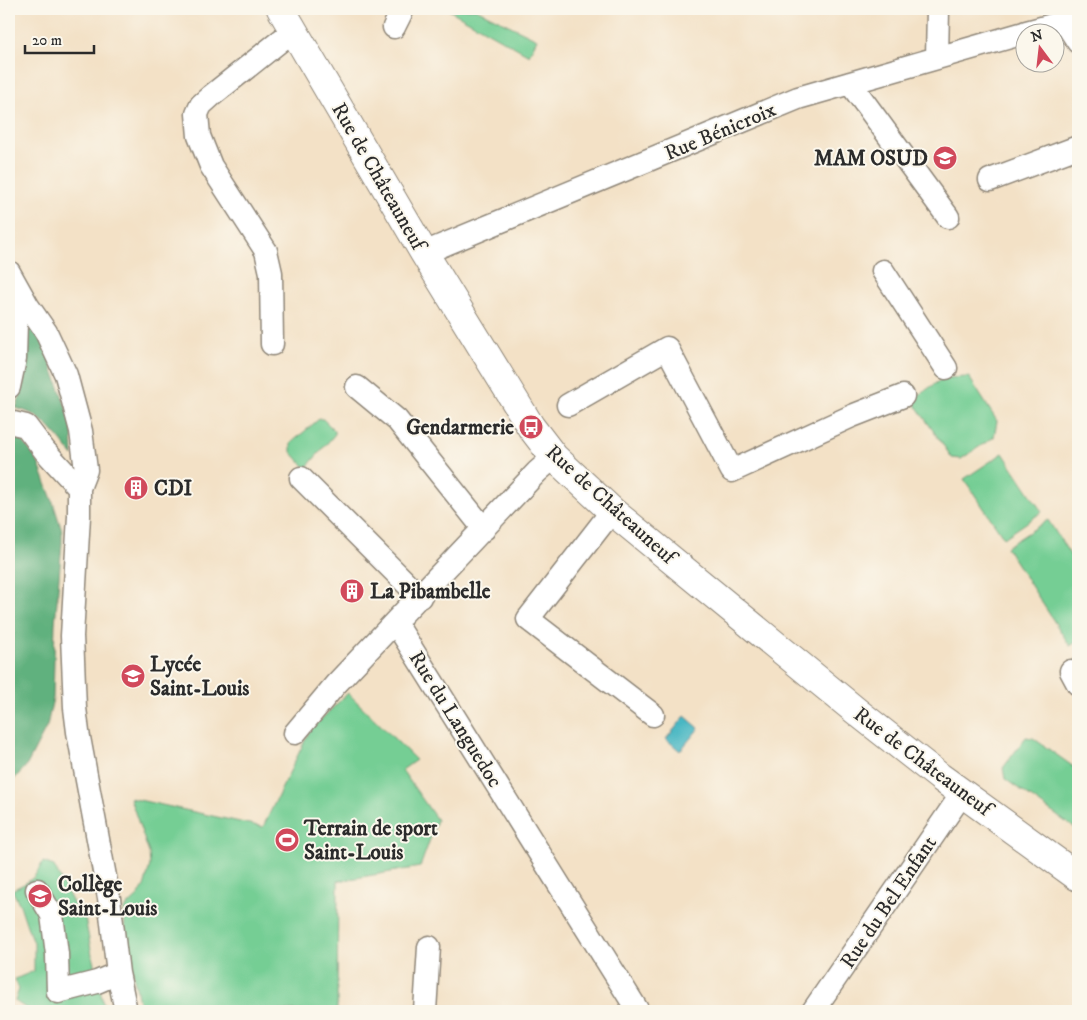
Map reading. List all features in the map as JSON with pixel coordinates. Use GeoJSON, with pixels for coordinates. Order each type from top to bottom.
{"type":"FeatureCollection","features":[{"type":"Feature","properties":{"kind":"main road","name":"Rue de Châteauneuf"},"geometry":{"type":"LineString","coordinates":[[287,20],[424,253],[531,426],[554,457],[612,511],[850,705],[963,794],[1078,877]]}},
{"type":"Feature","properties":{"kind":"street"},"geometry":{"type":"LineString","coordinates":[[937,58],[938,9]]}},
{"type":"Feature","properties":{"kind":"street"},"geometry":{"type":"LineString","coordinates":[[272,344],[271,273],[266,251],[212,166],[199,136],[197,114],[201,105],[287,20]]}},
{"type":"Feature","properties":{"kind":"street"},"geometry":{"type":"LineString","coordinates":[[1071,20],[1078,42]]}},
{"type":"Feature","properties":{"kind":"street","name":"Rue Bénicroix"},"geometry":{"type":"LineString","coordinates":[[424,253],[798,98],[1014,36]]}},
{"type":"Feature","properties":{"kind":"street"},"geometry":{"type":"LineString","coordinates":[[850,83],[948,217]]}},
{"type":"Feature","properties":{"kind":"street"},"geometry":{"type":"LineString","coordinates":[[990,180],[1078,147]]}},
{"type":"Feature","properties":{"kind":"street"},"geometry":{"type":"LineString","coordinates":[[883,271],[946,368]]}},
{"type":"Feature","properties":{"kind":"street"},"geometry":{"type":"LineString","coordinates":[[9,272],[28,306],[46,332],[66,375],[80,431],[86,470],[79,488],[72,636],[75,708],[109,898],[118,973],[126,1011]]}},
{"type":"Feature","properties":{"kind":"street"},"geometry":{"type":"LineString","coordinates":[[9,286],[16,320],[15,359],[9,387]]}},
{"type":"Feature","properties":{"kind":"street"},"geometry":{"type":"LineString","coordinates":[[568,405],[667,348],[732,471],[852,416],[903,396]]}},
{"type":"Feature","properties":{"kind":"street"},"geometry":{"type":"LineString","coordinates":[[357,387],[397,420],[484,529]]}},
{"type":"Feature","properties":{"kind":"street"},"geometry":{"type":"LineString","coordinates":[[9,422],[26,426],[45,451],[79,488]]}},
{"type":"Feature","properties":{"kind":"street"},"geometry":{"type":"LineString","coordinates":[[295,732],[336,684],[537,472],[554,457]]}},
{"type":"Feature","properties":{"kind":"street"},"geometry":{"type":"LineString","coordinates":[[301,478],[420,597]]}},
{"type":"Feature","properties":{"kind":"street"},"geometry":{"type":"LineString","coordinates":[[612,511],[528,619],[652,715]]}},
{"type":"Feature","properties":{"kind":"street","name":"Rue du Languedoc"},"geometry":{"type":"LineString","coordinates":[[395,622],[638,1011]]}},
{"type":"Feature","properties":{"kind":"street","name":"Rue du Bel Enfant"},"geometry":{"type":"LineString","coordinates":[[813,1011],[963,794]]}},
{"type":"Feature","properties":{"kind":"street"},"geometry":{"type":"LineString","coordinates":[[37,890],[52,915],[57,954],[56,1001],[118,973]]}},
{"type":"Feature","properties":{"kind":"street"},"geometry":{"type":"LineString","coordinates":[[425,1011],[429,947]]}},
{"type":"Feature","properties":{"kind":"green space"},"geometry":{"type":"Polygon","coordinates":[[[447,9],[476,9],[537,39],[529,55],[447,9]]]}},
{"type":"Feature","properties":{"kind":"green space"},"geometry":{"type":"Polygon","coordinates":[[[21,317],[40,333],[72,424],[73,456],[40,419],[16,408],[24,378],[21,317]]]}},
{"type":"Feature","properties":{"kind":"green space"},"geometry":{"type":"Polygon","coordinates":[[[969,377],[997,421],[994,437],[961,459],[952,458],[912,400],[943,378],[969,377]]]}},
{"type":"Feature","properties":{"kind":"green space"},"geometry":{"type":"Polygon","coordinates":[[[319,419],[323,419],[335,431],[335,434],[307,467],[291,452],[291,443],[319,419]]]}},
{"type":"Feature","properties":{"kind":"green space"},"geometry":{"type":"Polygon","coordinates":[[[9,437],[23,441],[38,462],[62,531],[62,543],[55,624],[53,698],[47,726],[27,765],[9,785],[10,596],[9,437]]]}},
{"type":"Feature","properties":{"kind":"green space"},"geometry":{"type":"Polygon","coordinates":[[[1003,453],[1042,512],[1004,538],[964,479],[1003,453]]]}},
{"type":"Feature","properties":{"kind":"green space"},"geometry":{"type":"Polygon","coordinates":[[[1048,520],[1078,567],[1078,641],[1070,646],[1006,547],[1048,520]]]}},
{"type":"Feature","properties":{"kind":"green space","name":"Terrain de sport Saint-Louis"},"geometry":{"type":"Polygon","coordinates":[[[348,693],[416,760],[402,770],[437,820],[420,867],[338,881],[337,1011],[141,1011],[125,936],[124,909],[139,895],[145,884],[150,865],[149,853],[130,798],[263,827],[310,730],[348,693]]]}},
{"type":"Feature","properties":{"kind":"green space"},"geometry":{"type":"Polygon","coordinates":[[[1026,737],[1033,738],[1078,770],[1078,828],[1073,827],[1005,779],[1003,768],[1026,737]]]}},
{"type":"Feature","properties":{"kind":"green space","name":"Collège Saint-Louis"},"geometry":{"type":"Polygon","coordinates":[[[43,862],[54,866],[74,905],[84,913],[105,1011],[30,1011],[15,1001],[19,989],[15,979],[34,971],[34,942],[20,905],[12,890],[34,877],[43,862]]]}},
{"type":"Feature","properties":{"kind":"water"},"geometry":{"type":"Polygon","coordinates":[[[685,716],[699,728],[680,751],[666,739],[685,716]]]}},
{"type":"Feature","properties":{"kind":"place","name":"MAM OSUD"},"geometry":{"type":"Point","coordinates":[945,158]}},
{"type":"Feature","properties":{"kind":"place","name":"Gendarmerie"},"geometry":{"type":"Point","coordinates":[531,427]}},
{"type":"Feature","properties":{"kind":"place","name":"CDI"},"geometry":{"type":"Point","coordinates":[136,488]}},
{"type":"Feature","properties":{"kind":"place","name":"La Pibambelle"},"geometry":{"type":"Point","coordinates":[352,591]}},
{"type":"Feature","properties":{"kind":"place","name":"Lycée Saint-Louis"},"geometry":{"type":"Point","coordinates":[133,676]}},
{"type":"Feature","properties":{"kind":"place","name":"Terrain de sport Saint-Louis"},"geometry":{"type":"Point","coordinates":[287,840]}},
{"type":"Feature","properties":{"kind":"place","name":"Collège Saint-Louis"},"geometry":{"type":"Point","coordinates":[40,896]}}]}
